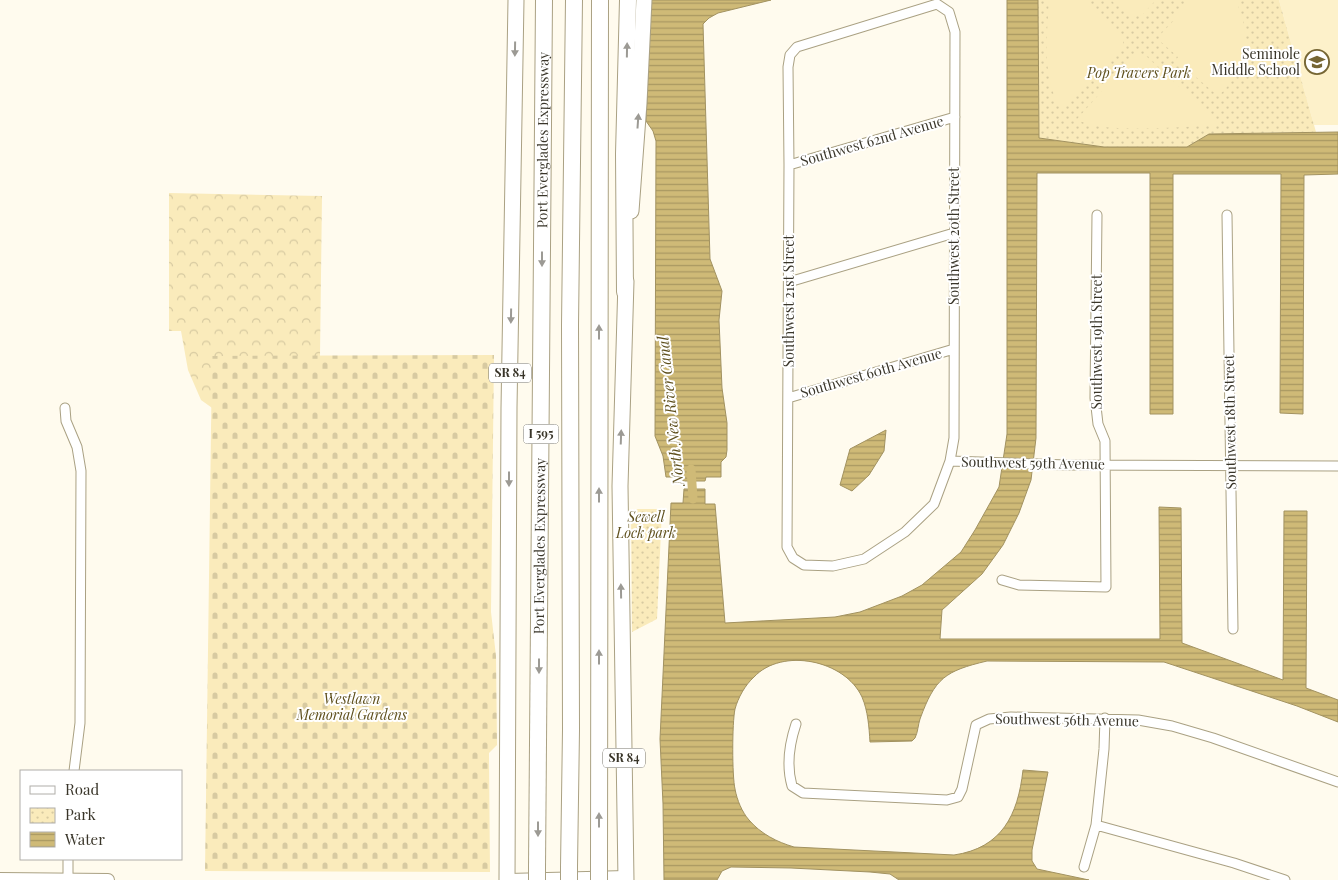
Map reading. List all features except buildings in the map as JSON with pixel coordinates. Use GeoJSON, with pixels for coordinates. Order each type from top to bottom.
{"type":"FeatureCollection","features":[{"type":"Feature","properties":{"kind":"highway","name":"Port Everglades Expressway"},"geometry":{"type":"LineString","coordinates":[[537,874],[544,0]]}},
{"type":"Feature","properties":{"kind":"highway"},"geometry":{"type":"LineString","coordinates":[[569,874],[571,730],[570,326],[574,0]]}},
{"type":"Feature","properties":{"kind":"highway"},"geometry":{"type":"LineString","coordinates":[[599,874],[600,0]]}},
{"type":"Feature","properties":{"kind":"highway"},"geometry":{"type":"LineString","coordinates":[[625,292],[624,154],[628,0]]}},
{"type":"Feature","properties":{"kind":"main road","name":"SR 84"},"geometry":{"type":"LineString","coordinates":[[507,880],[509,408],[516,0]]}},
{"type":"Feature","properties":{"kind":"main road","name":"SR 84"},"geometry":{"type":"LineString","coordinates":[[630,879],[622,640],[620,486],[625,292],[639,102],[644,0]]}},
{"type":"Feature","properties":{"kind":"main road"},"geometry":{"type":"LineString","coordinates":[[0,879],[108,880]]}},
{"type":"Feature","properties":{"kind":"main road"},"geometry":{"type":"LineString","coordinates":[[507,880],[630,879]]}},
{"type":"Feature","properties":{"kind":"street","name":"Southwest 20th Street"},"geometry":{"type":"LineString","coordinates":[[790,55],[798,48],[937,4],[949,12],[955,32],[954,438],[950,461]]}},
{"type":"Feature","properties":{"kind":"street","name":"Southwest 21st Street"},"geometry":{"type":"LineString","coordinates":[[786,547],[788,67],[790,55]]}},
{"type":"Feature","properties":{"kind":"street","name":"Southwest 62nd Avenue"},"geometry":{"type":"LineString","coordinates":[[789,166],[954,117]]}},
{"type":"Feature","properties":{"kind":"street","name":"Southwest 19th Street"},"geometry":{"type":"LineString","coordinates":[[1002,580],[1019,585],[1106,587],[1105,441],[1098,424],[1095,398],[1097,215]]}},
{"type":"Feature","properties":{"kind":"street","name":"Southwest 18th Street"},"geometry":{"type":"LineString","coordinates":[[1227,215],[1233,629]]}},
{"type":"Feature","properties":{"kind":"street"},"geometry":{"type":"LineString","coordinates":[[788,282],[954,233]]}},
{"type":"Feature","properties":{"kind":"street","name":"Southwest 60th Avenue"},"geometry":{"type":"LineString","coordinates":[[788,398],[954,349]]}},
{"type":"Feature","properties":{"kind":"street"},"geometry":{"type":"LineString","coordinates":[[65,408],[66,420],[77,447],[81,471],[80,723],[74,770]]}},
{"type":"Feature","properties":{"kind":"street","name":"Southwest 59th Avenue"},"geometry":{"type":"LineString","coordinates":[[786,547],[793,558],[804,565],[833,566],[864,560],[905,532],[934,504],[950,461],[996,464],[1338,466]]}},
{"type":"Feature","properties":{"kind":"street","name":"Southwest 56th Avenue"},"geometry":{"type":"LineString","coordinates":[[796,724],[790,742],[789,774],[792,786],[803,793],[947,800],[958,798],[962,789],[976,725],[989,719],[1010,717],[1138,720],[1180,728],[1338,782]]}},
{"type":"Feature","properties":{"kind":"street"},"geometry":{"type":"LineString","coordinates":[[1084,867],[1096,825],[1104,748],[1105,718]]}},
{"type":"Feature","properties":{"kind":"street"},"geometry":{"type":"LineString","coordinates":[[1096,825],[1234,863],[1285,880]]}},
{"type":"Feature","properties":{"kind":"street"},"geometry":{"type":"LineString","coordinates":[[68,860],[68,879]]}},
{"type":"Feature","properties":{"kind":"shaded area","name":"Seminole Middle School"},"geometry":{"type":"Polygon","coordinates":[[[1279,0],[1338,0],[1338,125],[1314,125],[1279,0]]]}},
{"type":"Feature","properties":{"kind":"green space","name":"Pop Travers Park"},"geometry":{"type":"Polygon","coordinates":[[[1038,0],[1279,0],[1316,132],[1209,134],[1187,147],[1104,147],[1039,138],[1038,0]]]}},
{"type":"Feature","properties":{"kind":"green space"},"geometry":{"type":"Polygon","coordinates":[[[1049,0],[1083,0],[1123,36],[1123,45],[1062,111],[1055,98],[1048,71],[1049,0]]]}},
{"type":"Feature","properties":{"kind":"green space"},"geometry":{"type":"Polygon","coordinates":[[[1111,0],[1156,0],[1142,15],[1133,17],[1116,1],[1114,3],[1111,0]]]}},
{"type":"Feature","properties":{"kind":"green space"},"geometry":{"type":"Polygon","coordinates":[[[1189,0],[1235,0],[1241,12],[1245,38],[1244,51],[1235,76],[1228,87],[1218,96],[1176,60],[1178,57],[1161,42],[1161,34],[1189,0]]]}},
{"type":"Feature","properties":{"kind":"green space"},"geometry":{"type":"Polygon","coordinates":[[[1135,54],[1144,54],[1220,125],[1123,128],[1087,124],[1077,119],[1135,54]]]}},
{"type":"Feature","properties":{"kind":"green space"},"geometry":{"type":"Polygon","coordinates":[[[169,193],[322,196],[320,356],[229,420],[201,400],[188,370],[181,331],[169,331],[169,193]]]}},
{"type":"Feature","properties":{"kind":"green space","name":"Westlawn Memorial Gardens"},"geometry":{"type":"Polygon","coordinates":[[[494,355],[491,612],[496,656],[497,745],[489,753],[490,872],[205,871],[212,356],[494,355]]]}},
{"type":"Feature","properties":{"kind":"green space","name":"Sewell Lock park"},"geometry":{"type":"Polygon","coordinates":[[[631,509],[662,509],[657,619],[632,632],[631,509]]]}},
{"type":"Feature","properties":{"kind":"water"},"geometry":{"type":"Polygon","coordinates":[[[651,0],[771,0],[718,13],[703,24],[710,259],[722,291],[719,320],[722,388],[727,423],[727,450],[726,457],[721,462],[721,477],[706,477],[705,481],[683,481],[683,477],[666,477],[663,456],[655,436],[656,141],[653,131],[646,121],[651,0]]]}},
{"type":"Feature","properties":{"kind":"water"},"geometry":{"type":"Polygon","coordinates":[[[1007,0],[1038,0],[1039,138],[1104,147],[1187,147],[1209,134],[1338,132],[1338,174],[1304,175],[1303,414],[1280,413],[1281,174],[1173,174],[1173,414],[1150,414],[1150,173],[1037,173],[1036,438],[1031,480],[1019,513],[1003,545],[982,574],[942,610],[940,639],[1160,639],[1159,507],[1181,508],[1182,643],[1283,680],[1284,511],[1307,511],[1306,688],[1338,700],[1338,722],[1297,706],[1164,662],[987,661],[961,669],[943,678],[925,705],[916,736],[912,741],[870,742],[866,708],[854,684],[842,674],[812,662],[796,660],[780,662],[766,668],[751,680],[740,696],[734,716],[733,762],[736,793],[746,817],[764,833],[775,840],[794,847],[954,855],[971,851],[984,845],[996,837],[1005,827],[1017,801],[1023,770],[1048,772],[1032,850],[1032,861],[1037,869],[1089,880],[899,880],[890,874],[870,872],[731,867],[722,871],[717,880],[664,880],[660,739],[671,503],[683,503],[684,489],[705,489],[705,504],[715,504],[725,623],[835,617],[860,612],[902,596],[922,585],[961,552],[999,487],[1007,434],[1007,0]]]}},
{"type":"Feature","properties":{"kind":"water"},"geometry":{"type":"Polygon","coordinates":[[[886,430],[884,451],[869,475],[852,491],[840,485],[850,449],[886,430]]]}},
{"type":"Feature","properties":{"kind":"waterway","name":"North New River Canal"},"geometry":{"type":"LineString","coordinates":[[691,469],[693,499]]}},
{"type":"Feature","properties":{"kind":"place","name":"Seminole Middle School"},"geometry":{"type":"Point","coordinates":[1317,62]}}]}
